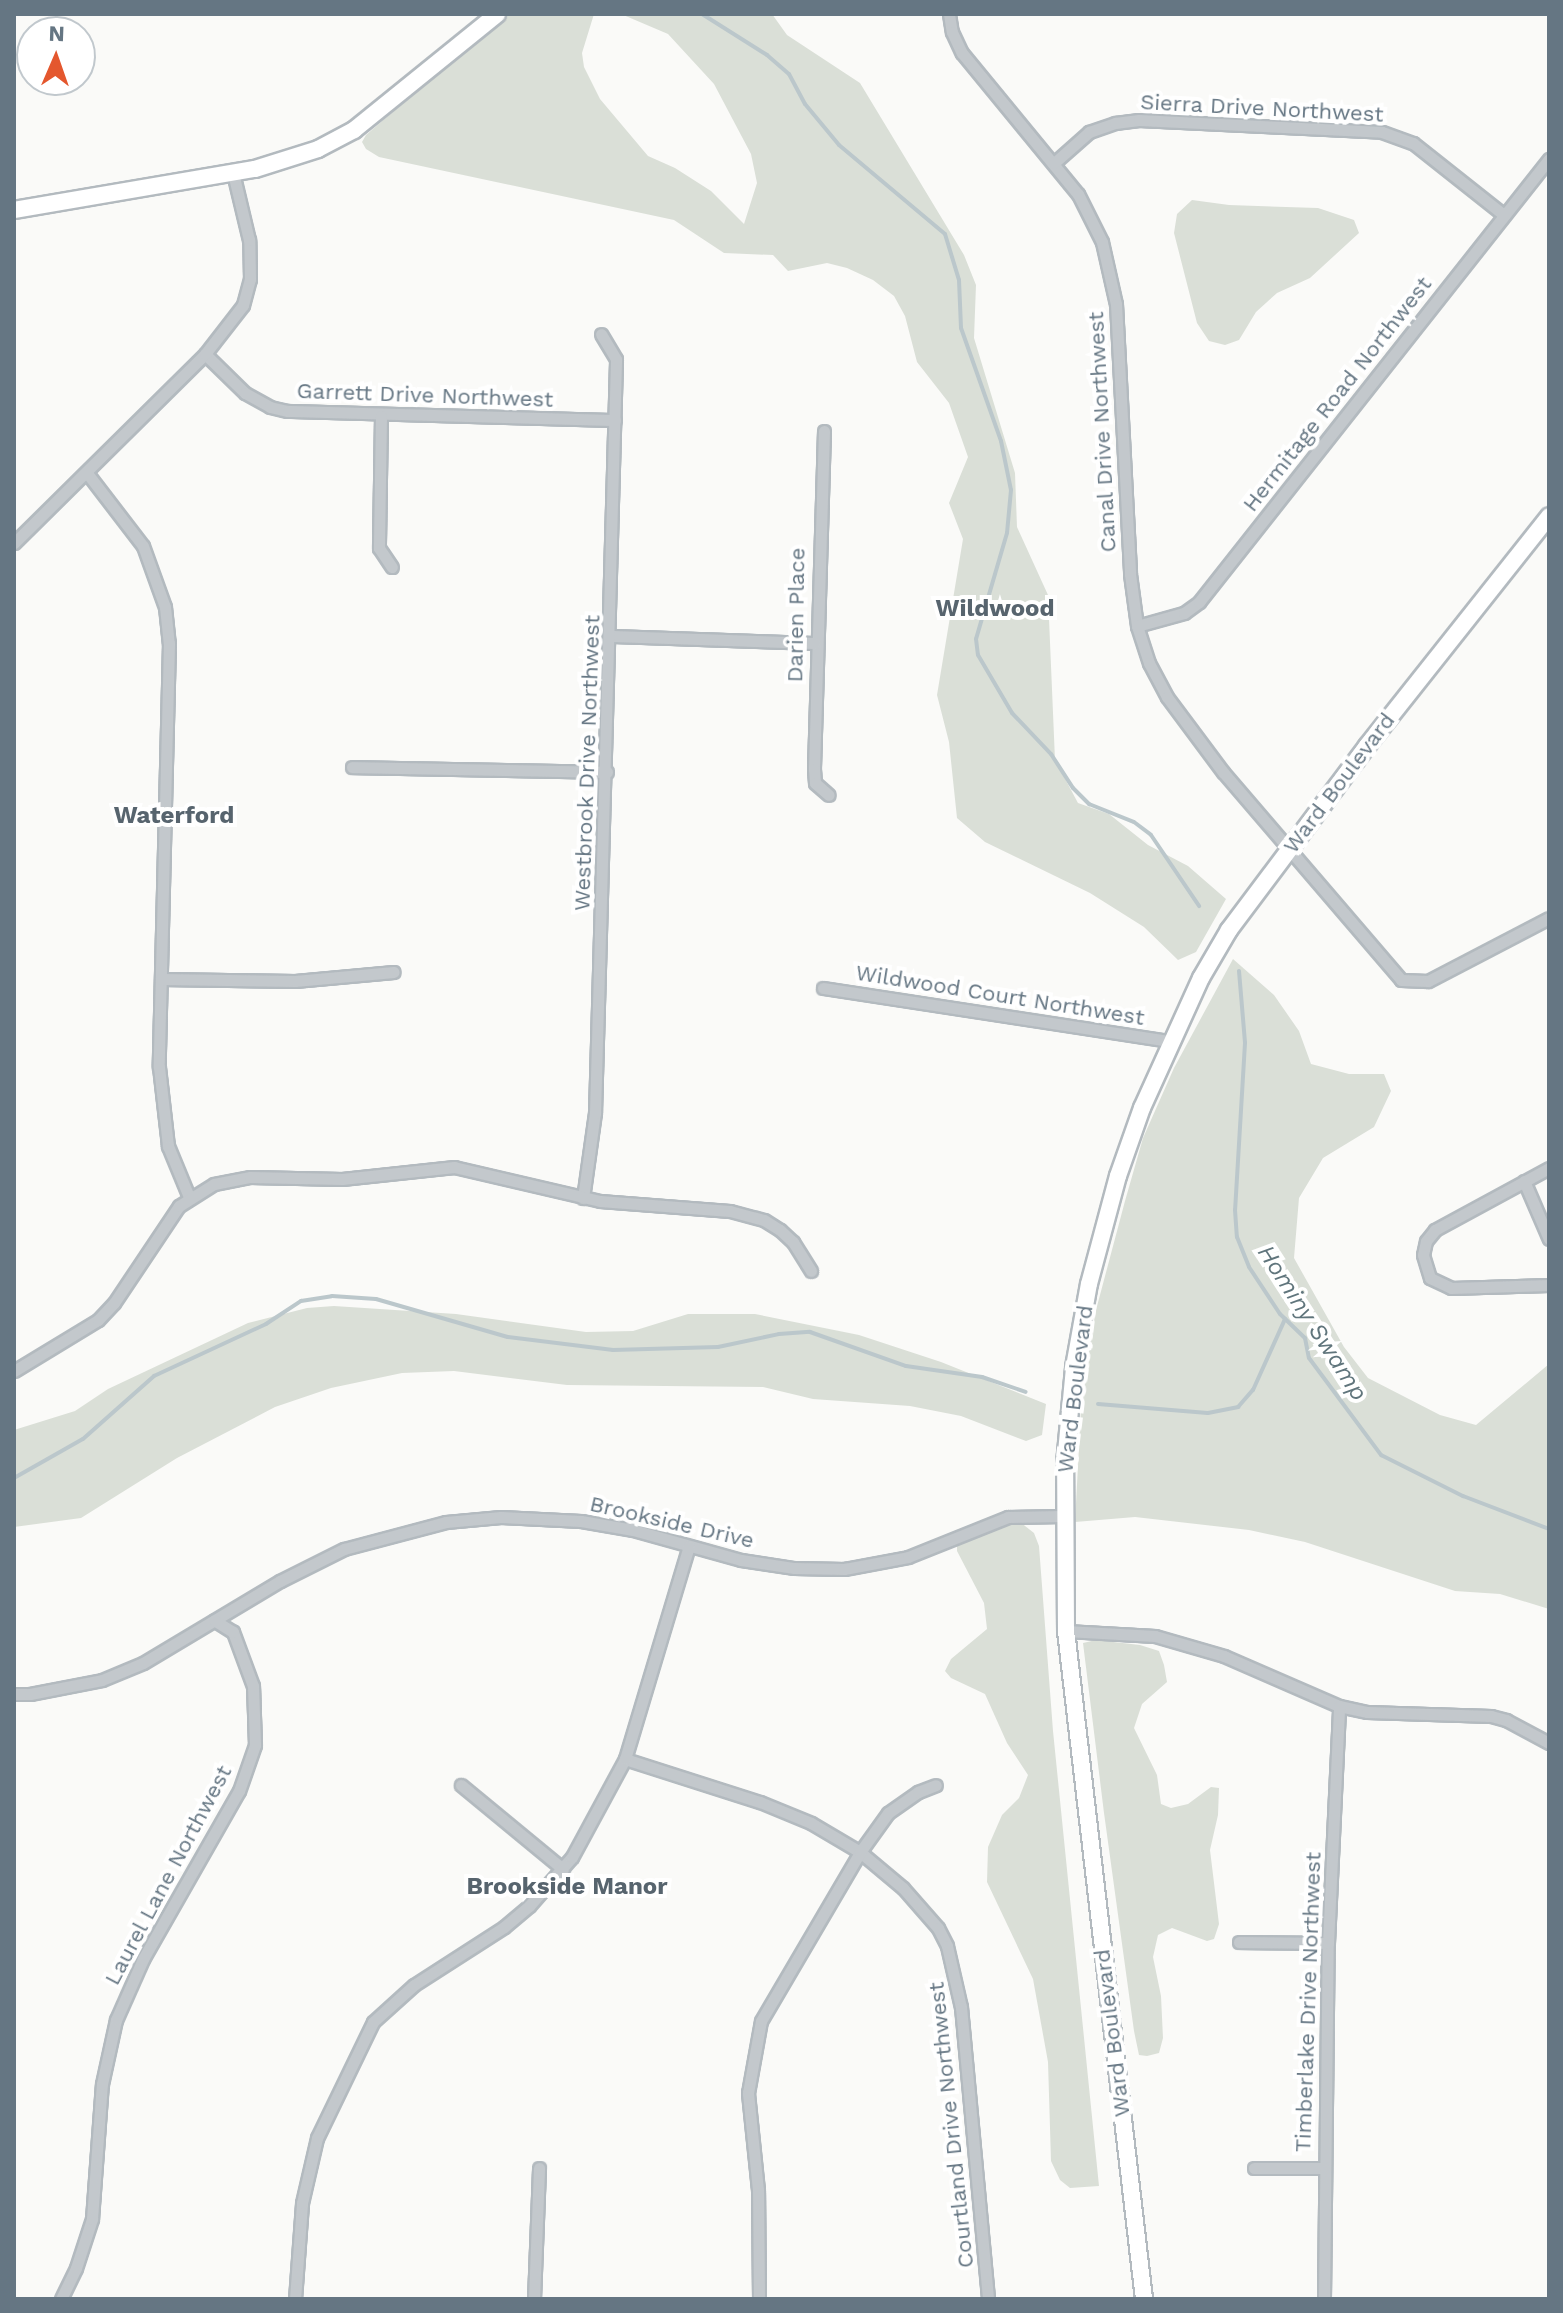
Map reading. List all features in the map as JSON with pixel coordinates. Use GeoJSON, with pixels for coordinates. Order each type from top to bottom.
{"type":"FeatureCollection","features":[{"type":"Feature","properties":{"kind":"main road"},"geometry":{"type":"LineString","coordinates":[[14,210],[233,173],[318,149],[354,130],[497,14]]}},
{"type":"Feature","properties":{"kind":"main road","name":"Ward Boulevard"},"geometry":{"type":"LineString","coordinates":[[1144,2299],[1066,1631],[1063,1516],[1074,1367],[1089,1284],[1118,1176],[1171,1041],[1229,930],[1549,516]]}},
{"type":"Feature","properties":{"kind":"street","name":"Canal Drive Northwest"},"geometry":{"type":"LineString","coordinates":[[949,14],[952,32],[977,75],[1078,194],[1102,242],[1112,277],[1130,574],[1137,626],[1149,663],[1181,718],[1345,919],[1401,980],[1428,981],[1549,918]]}},
{"type":"Feature","properties":{"kind":"street","name":"Sierra Drive Northwest"},"geometry":{"type":"LineString","coordinates":[[1054,163],[1089,132],[1115,123],[1139,120],[1382,132],[1413,143],[1504,215]]}},
{"type":"Feature","properties":{"kind":"street","name":"Hermitage Road Northwest"},"geometry":{"type":"LineString","coordinates":[[1137,626],[1184,613],[1199,602],[1549,159]]}},
{"type":"Feature","properties":{"kind":"street"},"geometry":{"type":"LineString","coordinates":[[14,543],[205,354],[243,305],[250,279],[249,240],[233,173]]}},
{"type":"Feature","properties":{"kind":"street","name":"Westbrook Drive Northwest"},"geometry":{"type":"LineString","coordinates":[[583,1198],[595,1113],[611,636],[616,359],[601,334]]}},
{"type":"Feature","properties":{"kind":"street","name":"Garrett Drive Northwest"},"geometry":{"type":"LineString","coordinates":[[205,354],[245,393],[270,407],[381,416],[615,420]]}},
{"type":"Feature","properties":{"kind":"street"},"geometry":{"type":"LineString","coordinates":[[381,416],[379,548],[392,567]]}},
{"type":"Feature","properties":{"kind":"street","name":"Darien Place"},"geometry":{"type":"LineString","coordinates":[[824,431],[815,643],[815,783],[829,795]]}},
{"type":"Feature","properties":{"kind":"street"},"geometry":{"type":"LineString","coordinates":[[87,473],[143,546],[165,607],[169,643],[159,1067],[163,1126],[174,1166],[189,1197]]}},
{"type":"Feature","properties":{"kind":"street"},"geometry":{"type":"LineString","coordinates":[[611,636],[815,643]]}},
{"type":"Feature","properties":{"kind":"street"},"geometry":{"type":"LineString","coordinates":[[352,767],[607,772]]}},
{"type":"Feature","properties":{"kind":"street"},"geometry":{"type":"LineString","coordinates":[[161,979],[295,981],[394,972]]}},
{"type":"Feature","properties":{"kind":"street","name":"Wildwood Court Northwest"},"geometry":{"type":"LineString","coordinates":[[823,988],[1171,1041]]}},
{"type":"Feature","properties":{"kind":"street"},"geometry":{"type":"LineString","coordinates":[[14,1371],[98,1320],[114,1303],[171,1214],[189,1197],[214,1184],[250,1177],[342,1179],[454,1167],[583,1198],[746,1214],[780,1230],[793,1242],[811,1271]]}},
{"type":"Feature","properties":{"kind":"street"},"geometry":{"type":"LineString","coordinates":[[1549,1168],[1435,1230],[1426,1241],[1423,1255],[1430,1278],[1442,1286],[1549,1285]]}},
{"type":"Feature","properties":{"kind":"street"},"geometry":{"type":"LineString","coordinates":[[1524,1181],[1549,1239]]}},
{"type":"Feature","properties":{"kind":"street","name":"Brookside Drive"},"geometry":{"type":"LineString","coordinates":[[14,1694],[30,1694],[102,1680],[143,1663],[280,1581],[344,1549],[446,1522],[528,1516],[581,1521],[633,1530],[768,1565],[844,1569],[908,1557],[1008,1517],[1063,1516]]}},
{"type":"Feature","properties":{"kind":"street"},"geometry":{"type":"LineString","coordinates":[[295,2299],[302,2203],[317,2138],[373,2022],[414,1985],[504,1927],[563,1869],[586,1836],[625,1759],[689,1546]]}},
{"type":"Feature","properties":{"kind":"street","name":"Laurel Lane Northwest"},"geometry":{"type":"LineString","coordinates":[[61,2299],[76,2268],[92,2219],[102,2084],[116,2020],[143,1959],[239,1791],[255,1745],[253,1686],[233,1632],[214,1620]]}},
{"type":"Feature","properties":{"kind":"street"},"geometry":{"type":"LineString","coordinates":[[1066,1631],[1133,1633],[1172,1640],[1250,1666],[1339,1706],[1367,1712],[1491,1716],[1520,1726],[1549,1743]]}},
{"type":"Feature","properties":{"kind":"street","name":"Timberlake Drive Northwest"},"geometry":{"type":"LineString","coordinates":[[1324,2299],[1322,2168],[1339,1706]]}},
{"type":"Feature","properties":{"kind":"street","name":"Courtland Drive Northwest"},"geometry":{"type":"LineString","coordinates":[[625,1759],[760,1802],[811,1823],[860,1852],[919,1903],[947,1946],[961,2007],[988,2299]]}},
{"type":"Feature","properties":{"kind":"street"},"geometry":{"type":"LineString","coordinates":[[461,1785],[563,1869]]}},
{"type":"Feature","properties":{"kind":"street"},"geometry":{"type":"LineString","coordinates":[[759,2299],[758,2190],[748,2093],[757,2037],[782,1982],[860,1852],[888,1813],[918,1792],[936,1785]]}},
{"type":"Feature","properties":{"kind":"street"},"geometry":{"type":"LineString","coordinates":[[1239,1942],[1328,1943]]}},
{"type":"Feature","properties":{"kind":"street"},"geometry":{"type":"LineString","coordinates":[[534,2299],[539,2168]]}},
{"type":"Feature","properties":{"kind":"street"},"geometry":{"type":"LineString","coordinates":[[1254,2168],[1322,2168]]}},
{"type":"Feature","properties":{"kind":"shaded area"},"geometry":{"type":"Polygon","coordinates":[[[506,14],[594,14],[582,53],[584,67],[600,99],[648,156],[675,168],[711,191],[744,224],[757,183],[751,154],[714,84],[668,34],[621,14],[772,14],[787,35],[860,83],[964,255],[976,285],[974,338],[1015,473],[1017,527],[1048,595],[1055,760],[1078,803],[1109,814],[1148,845],[1188,866],[1226,899],[1196,952],[1178,960],[1144,927],[1090,893],[985,842],[957,818],[949,742],[937,695],[963,539],[949,503],[968,457],[949,403],[917,362],[905,316],[894,296],[873,280],[847,268],[827,263],[788,271],[773,255],[724,253],[674,220],[379,157],[366,149],[362,142],[366,135],[506,14]]]}},
{"type":"Feature","properties":{"kind":"shaded area"},"geometry":{"type":"Polygon","coordinates":[[[1192,200],[1229,205],[1318,208],[1354,220],[1359,233],[1310,278],[1277,293],[1256,312],[1239,340],[1225,345],[1209,341],[1197,323],[1174,233],[1177,214],[1192,200]]]}},
{"type":"Feature","properties":{"kind":"shaded area"},"geometry":{"type":"Polygon","coordinates":[[[1233,959],[1274,995],[1299,1031],[1311,1064],[1349,1074],[1384,1074],[1391,1091],[1374,1127],[1323,1158],[1299,1198],[1294,1258],[1344,1347],[1368,1378],[1440,1415],[1476,1425],[1549,1364],[1549,1609],[1500,1594],[1455,1591],[1305,1542],[1249,1530],[1135,1517],[1075,1522],[1082,1390],[1096,1310],[1125,1201],[1143,1138],[1174,1068],[1233,959]]]}},
{"type":"Feature","properties":{"kind":"shaded area"},"geometry":{"type":"Polygon","coordinates":[[[334,1306],[456,1314],[586,1332],[633,1331],[688,1314],[755,1314],[859,1335],[941,1362],[1046,1404],[1042,1435],[1026,1441],[961,1416],[910,1406],[813,1399],[763,1387],[567,1385],[454,1371],[402,1373],[331,1388],[275,1407],[177,1458],[81,1518],[14,1527],[14,1430],[75,1411],[108,1389],[248,1323],[307,1308],[334,1306]]]}},
{"type":"Feature","properties":{"kind":"shaded area"},"geometry":{"type":"Polygon","coordinates":[[[1020,1522],[1034,1533],[1039,1546],[1053,1731],[1099,2186],[1070,2188],[1060,2180],[1051,2161],[1048,2062],[1033,1979],[987,1882],[988,1847],[1002,1815],[1019,1798],[1028,1775],[1007,1743],[985,1694],[951,1678],[945,1671],[951,1659],[987,1629],[984,1603],[957,1551],[957,1544],[1006,1523],[1020,1522]]]}},
{"type":"Feature","properties":{"kind":"shaded area"},"geometry":{"type":"Polygon","coordinates":[[[1096,1640],[1140,1645],[1159,1651],[1167,1682],[1142,1704],[1134,1728],[1157,1775],[1161,1804],[1171,1808],[1188,1804],[1211,1787],[1219,1788],[1218,1815],[1210,1850],[1219,1924],[1214,1939],[1207,1941],[1172,1928],[1158,1935],[1153,1957],[1161,1996],[1163,2038],[1159,2053],[1147,2056],[1139,2055],[1134,2031],[1083,1643],[1096,1640]]]}},
{"type":"Feature","properties":{"kind":"waterway","name":"Hominy Swamp"},"geometry":{"type":"LineString","coordinates":[[702,14],[767,55],[789,74],[805,104],[839,145],[945,234],[959,280],[961,328],[1001,441],[1011,490],[1007,533],[976,639],[978,655],[1012,713],[1051,754],[1073,788],[1089,804],[1134,822],[1151,835],[1199,906]]}},
{"type":"Feature","properties":{"kind":"waterway","name":"Hominy Swamp"},"geometry":{"type":"LineString","coordinates":[[1239,971],[1245,1043],[1235,1210],[1237,1237],[1249,1267],[1280,1314],[1305,1338],[1309,1358],[1381,1455],[1463,1496],[1549,1529]]}},
{"type":"Feature","properties":{"kind":"waterway"},"geometry":{"type":"LineString","coordinates":[[14,1478],[83,1439],[154,1376],[266,1324],[301,1301],[332,1296],[376,1299],[508,1337],[613,1350],[718,1347],[779,1334],[810,1332],[906,1366],[982,1377],[1026,1392]]}},
{"type":"Feature","properties":{"kind":"waterway"},"geometry":{"type":"LineString","coordinates":[[1098,1404],[1208,1413],[1238,1407],[1253,1390],[1285,1319]]}},
{"type":"Feature","properties":{"kind":"district","name":"Wildwood"},"geometry":{"type":"Point","coordinates":[995,609]}},
{"type":"Feature","properties":{"kind":"district","name":"Waterford"},"geometry":{"type":"Point","coordinates":[174,816]}},
{"type":"Feature","properties":{"kind":"district","name":"Brookside Manor"},"geometry":{"type":"Point","coordinates":[567,1887]}}]}
